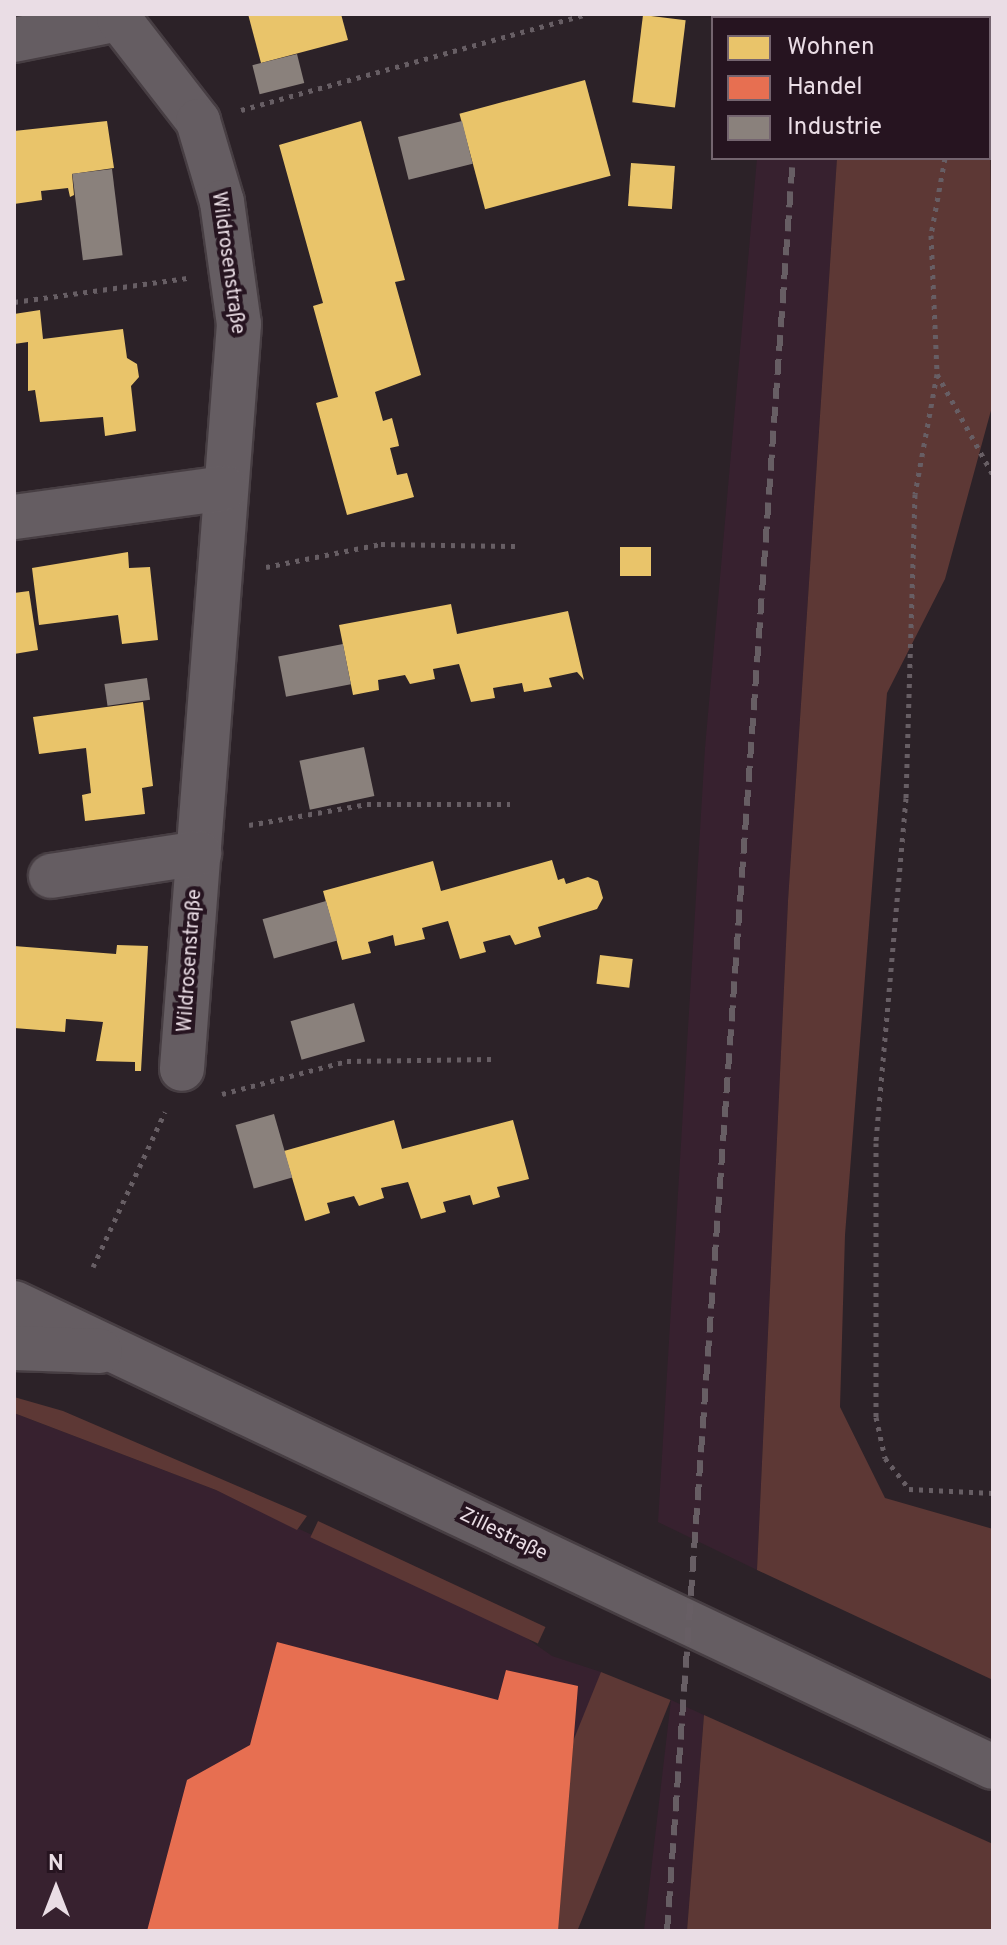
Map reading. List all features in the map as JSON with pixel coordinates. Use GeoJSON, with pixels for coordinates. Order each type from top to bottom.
{"type":"FeatureCollection","features":[{"type":"Feature","properties":{"kind":"street","name":"Wildrosenstraße"},"geometry":{"type":"LineString","coordinates":[[14,40],[120,16],[198,121],[222,202],[239,324],[182,1069]]}},
{"type":"Feature","properties":{"kind":"street"},"geometry":{"type":"LineString","coordinates":[[14,517],[225,488]]}},
{"type":"Feature","properties":{"kind":"street"},"geometry":{"type":"LineString","coordinates":[[51,876],[200,843]]}},
{"type":"Feature","properties":{"kind":"street","name":"Zillestraße"},"geometry":{"type":"LineString","coordinates":[[14,1303],[122,1351],[993,1767]]}},
{"type":"Feature","properties":{"kind":"street"},"geometry":{"type":"LineString","coordinates":[[14,1348],[122,1351]]}},
{"type":"Feature","properties":{"kind":"path"},"geometry":{"type":"LineString","coordinates":[[198,121],[588,14]]}},
{"type":"Feature","properties":{"kind":"path"},"geometry":{"type":"LineString","coordinates":[[945,160],[931,235],[937,374],[915,494],[906,798],[876,1143],[876,1417],[885,1458],[909,1489],[993,1493]]}},
{"type":"Feature","properties":{"kind":"path"},"geometry":{"type":"LineString","coordinates":[[14,302],[232,272]]}},
{"type":"Feature","properties":{"kind":"path"},"geometry":{"type":"LineString","coordinates":[[937,374],[993,475]]}},
{"type":"Feature","properties":{"kind":"path"},"geometry":{"type":"LineString","coordinates":[[220,577],[381,544],[515,546]]}},
{"type":"Feature","properties":{"kind":"path"},"geometry":{"type":"LineString","coordinates":[[200,843],[367,804],[510,804]]}},
{"type":"Feature","properties":{"kind":"path"},"geometry":{"type":"LineString","coordinates":[[93,1267],[182,1069],[219,1095],[347,1061],[493,1059]]}},
{"type":"Feature","properties":{"kind":"shaded area"},"geometry":{"type":"Polygon","coordinates":[[[757,160],[837,160],[788,901],[757,1570],[658,1522],[705,748],[757,160]]]}},
{"type":"Feature","properties":{"kind":"shaded area"},"geometry":{"type":"Polygon","coordinates":[[[837,160],[990,160],[993,403],[945,579],[887,693],[845,1235],[840,1407],[885,1498],[993,1529],[993,1680],[757,1570],[788,901],[837,160]]]}},
{"type":"Feature","properties":{"kind":"shaded area"},"geometry":{"type":"Polygon","coordinates":[[[14,1397],[63,1411],[307,1516],[297,1530],[216,1490],[14,1413],[14,1397]]]}},
{"type":"Feature","properties":{"kind":"shaded area"},"geometry":{"type":"Polygon","coordinates":[[[14,1413],[216,1490],[515,1630],[552,1656],[601,1672],[569,1931],[14,1931],[14,1413]]]}},
{"type":"Feature","properties":{"kind":"shaded area"},"geometry":{"type":"Polygon","coordinates":[[[318,1521],[545,1627],[538,1643],[310,1537],[318,1521]]]}},
{"type":"Feature","properties":{"kind":"shaded area"},"geometry":{"type":"Polygon","coordinates":[[[601,1672],[671,1700],[577,1931],[545,1931],[503,1914],[601,1672]]]}},
{"type":"Feature","properties":{"kind":"shaded area"},"geometry":{"type":"Polygon","coordinates":[[[671,1700],[704,1715],[687,1931],[644,1931],[671,1700]]]}},
{"type":"Feature","properties":{"kind":"shaded area"},"geometry":{"type":"Polygon","coordinates":[[[704,1715],[993,1844],[993,1931],[687,1931],[704,1715]]]}},
{"type":"Feature","properties":{"kind":"building: Wohnen"},"geometry":{"type":"Polygon","coordinates":[[[248,14],[341,14],[348,40],[261,63],[248,14]]]}},
{"type":"Feature","properties":{"kind":"building: Wohnen"},"geometry":{"type":"Polygon","coordinates":[[[643,15],[686,20],[675,108],[632,102],[643,15]]]}},
{"type":"Feature","properties":{"kind":"building: Wohnen"},"geometry":{"type":"Polygon","coordinates":[[[585,80],[611,176],[485,209],[459,114],[585,80]]]}},
{"type":"Feature","properties":{"kind":"building: Wohnen"},"geometry":{"type":"Polygon","coordinates":[[[107,121],[114,168],[72,174],[74,195],[70,197],[68,188],[41,191],[42,200],[14,204],[14,131],[107,121]]]}},
{"type":"Feature","properties":{"kind":"building: Wohnen"},"geometry":{"type":"Polygon","coordinates":[[[361,121],[405,280],[395,282],[421,375],[375,392],[383,421],[392,418],[399,446],[390,448],[397,475],[407,473],[414,497],[347,515],[316,403],[338,397],[313,306],[323,303],[279,145],[361,121]]]}},
{"type":"Feature","properties":{"kind":"building: Wohnen"},"geometry":{"type":"Polygon","coordinates":[[[631,163],[675,166],[672,209],[628,206],[631,163]]]}},
{"type":"Feature","properties":{"kind":"building: Wohnen"},"geometry":{"type":"Polygon","coordinates":[[[40,310],[43,339],[123,329],[127,358],[137,364],[139,377],[131,386],[136,431],[105,436],[103,417],[40,422],[35,390],[28,391],[28,342],[14,344],[14,314],[40,310]]]}},
{"type":"Feature","properties":{"kind":"building: Wohnen"},"geometry":{"type":"Polygon","coordinates":[[[620,547],[651,547],[651,576],[620,576],[620,547]]]}},
{"type":"Feature","properties":{"kind":"building: Wohnen"},"geometry":{"type":"Polygon","coordinates":[[[128,552],[129,568],[150,567],[158,640],[122,644],[118,615],[39,625],[32,568],[128,552]]]}},
{"type":"Feature","properties":{"kind":"building: Wohnen"},"geometry":{"type":"Polygon","coordinates":[[[29,591],[38,650],[14,654],[14,593],[29,591]]]}},
{"type":"Feature","properties":{"kind":"building: Wohnen"},"geometry":{"type":"Polygon","coordinates":[[[451,604],[457,634],[568,611],[584,680],[577,672],[549,678],[552,687],[524,692],[522,683],[493,688],[495,698],[471,702],[459,664],[433,669],[435,679],[410,684],[405,675],[378,680],[379,690],[353,695],[339,625],[451,604]]]}},
{"type":"Feature","properties":{"kind":"building: Wohnen"},"geometry":{"type":"Polygon","coordinates":[[[143,702],[153,786],[142,788],[145,814],[85,821],[82,795],[91,793],[86,748],[39,754],[33,717],[143,702]]]}},
{"type":"Feature","properties":{"kind":"building: Wohnen"},"geometry":{"type":"Polygon","coordinates":[[[552,860],[558,880],[564,878],[566,884],[588,877],[598,881],[603,898],[597,909],[538,927],[541,937],[515,945],[510,935],[483,942],[486,952],[460,959],[448,921],[422,928],[425,939],[395,946],[393,935],[368,942],[371,953],[342,960],[323,891],[433,861],[441,891],[552,860]]]}},
{"type":"Feature","properties":{"kind":"building: Wohnen"},"geometry":{"type":"Polygon","coordinates":[[[117,945],[148,946],[141,1071],[135,1071],[135,1062],[96,1061],[103,1022],[66,1019],[65,1032],[14,1028],[14,946],[116,954],[117,945]]]}},
{"type":"Feature","properties":{"kind":"building: Wohnen"},"geometry":{"type":"Polygon","coordinates":[[[600,955],[633,959],[629,988],[596,984],[600,955]]]}},
{"type":"Feature","properties":{"kind":"building: Wohnen"},"geometry":{"type":"Polygon","coordinates":[[[394,1120],[402,1149],[513,1120],[529,1179],[497,1187],[500,1197],[473,1205],[470,1195],[443,1202],[446,1212],[421,1219],[408,1182],[381,1188],[384,1198],[359,1206],[354,1196],[327,1203],[330,1213],[305,1221],[284,1151],[394,1120]]]}},
{"type":"Feature","properties":{"kind":"building: Handel"},"geometry":{"type":"Polygon","coordinates":[[[277,1642],[498,1700],[506,1670],[578,1686],[558,1931],[147,1931],[187,1780],[250,1745],[277,1642]]]}},
{"type":"Feature","properties":{"kind":"building: Industrie"},"geometry":{"type":"Polygon","coordinates":[[[297,54],[304,83],[260,94],[252,65],[297,54]]]}},
{"type":"Feature","properties":{"kind":"building: Industrie"},"geometry":{"type":"Polygon","coordinates":[[[462,121],[473,164],[409,180],[398,137],[462,121]]]}},
{"type":"Feature","properties":{"kind":"building: Industrie"},"geometry":{"type":"Polygon","coordinates":[[[112,169],[123,255],[83,260],[72,174],[112,169]]]}},
{"type":"Feature","properties":{"kind":"building: Industrie"},"geometry":{"type":"Polygon","coordinates":[[[343,644],[351,684],[286,697],[278,657],[343,644]]]}},
{"type":"Feature","properties":{"kind":"building: Industrie"},"geometry":{"type":"Polygon","coordinates":[[[147,678],[150,700],[107,706],[104,684],[147,678]]]}},
{"type":"Feature","properties":{"kind":"building: Industrie"},"geometry":{"type":"Polygon","coordinates":[[[364,747],[374,796],[310,810],[299,761],[364,747]]]}},
{"type":"Feature","properties":{"kind":"building: Industrie"},"geometry":{"type":"Polygon","coordinates":[[[326,901],[337,940],[274,959],[263,919],[326,901]]]}},
{"type":"Feature","properties":{"kind":"building: Industrie"},"geometry":{"type":"Polygon","coordinates":[[[354,1003],[365,1041],[302,1060],[291,1021],[354,1003]]]}},
{"type":"Feature","properties":{"kind":"building: Industrie"},"geometry":{"type":"Polygon","coordinates":[[[274,1114],[292,1177],[254,1188],[236,1125],[274,1114]]]}},
{"type":"Feature","properties":{"kind":"railway"},"geometry":{"type":"LineString","coordinates":[[667,1931],[793,160]]}}]}
